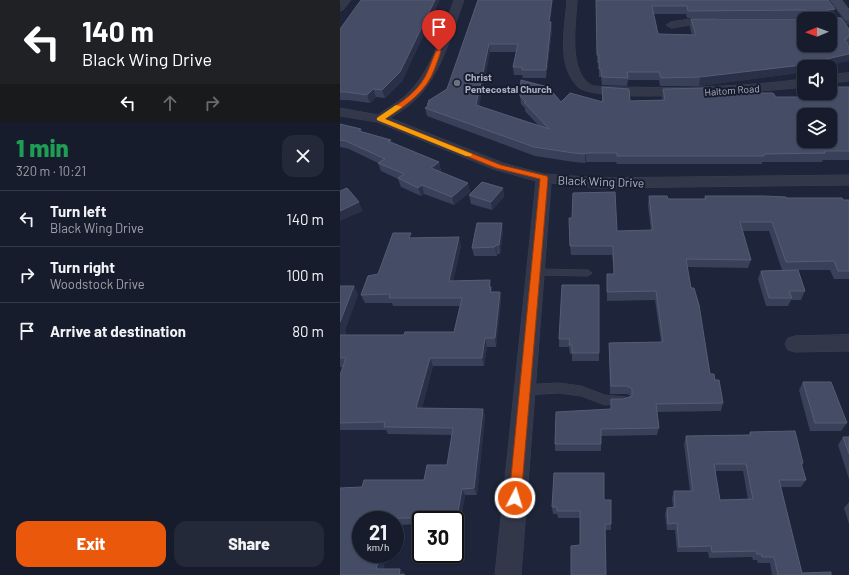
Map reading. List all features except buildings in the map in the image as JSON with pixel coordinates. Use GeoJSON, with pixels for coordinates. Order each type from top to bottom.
{"type":"FeatureCollection","features":[{"type":"Feature","properties":{"kind":"main road"},"geometry":{"type":"LineString","coordinates":[[836,0],[849,17]]}},
{"type":"Feature","properties":{"kind":"street"},"geometry":{"type":"LineString","coordinates":[[340,8],[346,0]]}},
{"type":"Feature","properties":{"kind":"street"},"geometry":{"type":"LineString","coordinates":[[380,119],[404,103],[416,92],[427,78],[459,0]]}},
{"type":"Feature","properties":{"kind":"street","name":"Haltom Road"},"geometry":{"type":"LineString","coordinates":[[572,0],[569,54],[570,63],[585,89],[605,91],[738,91],[797,84]]}},
{"type":"Feature","properties":{"kind":"street"},"geometry":{"type":"LineString","coordinates":[[837,22],[849,21]]}},
{"type":"Feature","properties":{"kind":"street"},"geometry":{"type":"LineString","coordinates":[[671,25],[691,22],[723,22]]}},
{"type":"Feature","properties":{"kind":"street"},"geometry":{"type":"LineString","coordinates":[[837,78],[849,77]]}},
{"type":"Feature","properties":{"kind":"street","name":"Black Wing Drive"},"geometry":{"type":"LineString","coordinates":[[340,112],[380,119],[498,166],[544,178],[600,183],[849,180]]}},
{"type":"Feature","properties":{"kind":"street"},"geometry":{"type":"LineString","coordinates":[[508,575],[544,178]]}},
{"type":"Feature","properties":{"kind":"street"},"geometry":{"type":"LineString","coordinates":[[795,344],[849,343]]}},
{"type":"Feature","properties":{"kind":"lane"},"geometry":{"type":"LineString","coordinates":[[536,272],[588,273]]}},
{"type":"Feature","properties":{"kind":"lane"},"geometry":{"type":"LineString","coordinates":[[525,390],[559,388],[581,391],[605,400],[626,400]]}},
{"type":"Feature","properties":{"kind":"slow traffic"},"geometry":{"type":"LineString","coordinates":[[399,107],[380,119],[468,154]]}},
{"type":"Feature","properties":{"kind":"place","name":"Christ Pentecostal Church"},"geometry":{"type":"Point","coordinates":[457,83]}},
{"type":"Feature","properties":{"kind":"route"},"geometry":{"type":"LineString","coordinates":[[439,51],[427,78],[416,92],[404,103],[380,119],[498,166],[544,178],[515,498]]}}]}
